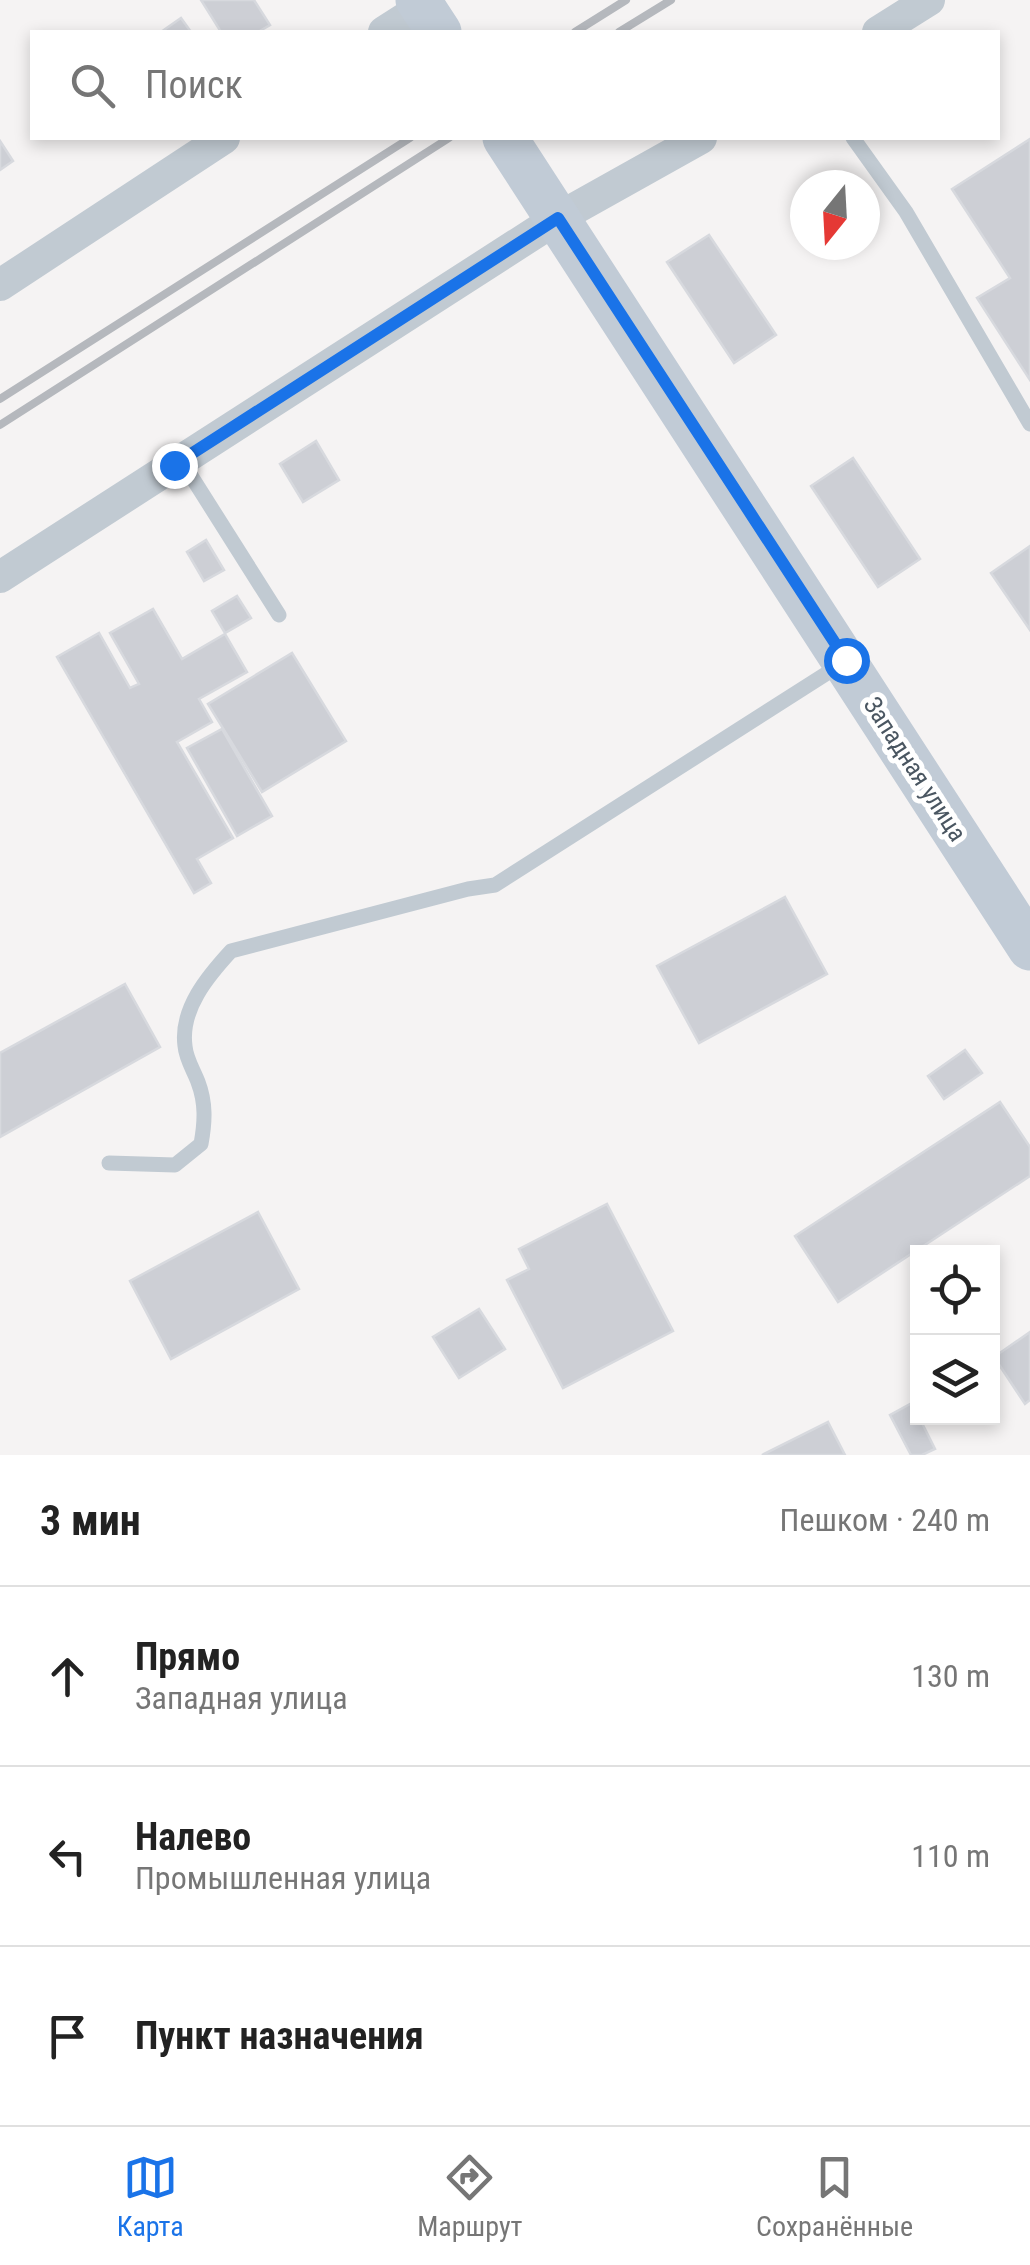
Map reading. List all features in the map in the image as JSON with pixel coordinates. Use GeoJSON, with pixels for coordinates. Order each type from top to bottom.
{"type":"FeatureCollection","features":[{"type":"Feature","properties":{"kind":"main road","name":"Западная улица"},"geometry":{"type":"LineString","coordinates":[[506,140],[1030,948]]}},
{"type":"Feature","properties":{"kind":"street"},"geometry":{"type":"LineString","coordinates":[[881,30],[929,0]]}},
{"type":"Feature","properties":{"kind":"street"},"geometry":{"type":"LineString","coordinates":[[388,30],[426,13]]}},
{"type":"Feature","properties":{"kind":"street"},"geometry":{"type":"LineString","coordinates":[[0,284],[221,140]]}},
{"type":"Feature","properties":{"kind":"street"},"geometry":{"type":"LineString","coordinates":[[0,577],[558,218],[697,140]]}},
{"type":"Feature","properties":{"kind":"lane"},"geometry":{"type":"LineString","coordinates":[[854,140],[906,212],[1030,424]]}},
{"type":"Feature","properties":{"kind":"lane"},"geometry":{"type":"LineString","coordinates":[[181,460],[279,615]]}},
{"type":"Feature","properties":{"kind":"lane"},"geometry":{"type":"LineString","coordinates":[[109,1163],[175,1166],[202,1144],[206,1118],[184,1042],[188,1018],[204,980],[231,951],[496,885],[846,660]]}},
{"type":"Feature","properties":{"kind":"building"},"geometry":{"type":"Polygon","coordinates":[[[201,0],[254,0],[270,25],[261,30],[220,30],[201,0]]]}},
{"type":"Feature","properties":{"kind":"building"},"geometry":{"type":"Polygon","coordinates":[[[181,18],[190,30],[164,30],[181,18]]]}},
{"type":"Feature","properties":{"kind":"building"},"geometry":{"type":"Polygon","coordinates":[[[1030,139],[1030,380],[977,298],[1010,278],[952,189],[1030,139]]]}},
{"type":"Feature","properties":{"kind":"building"},"geometry":{"type":"Polygon","coordinates":[[[0,141],[13,161],[0,170],[0,141]]]}},
{"type":"Feature","properties":{"kind":"building"},"geometry":{"type":"Polygon","coordinates":[[[709,235],[776,335],[734,363],[667,262],[709,235]]]}},
{"type":"Feature","properties":{"kind":"building"},"geometry":{"type":"Polygon","coordinates":[[[316,441],[339,480],[303,502],[280,464],[316,441]]]}},
{"type":"Feature","properties":{"kind":"building"},"geometry":{"type":"Polygon","coordinates":[[[853,458],[920,559],[878,587],[811,486],[853,458]]]}},
{"type":"Feature","properties":{"kind":"building"},"geometry":{"type":"Polygon","coordinates":[[[206,540],[224,570],[204,581],[187,552],[206,540]]]}},
{"type":"Feature","properties":{"kind":"building"},"geometry":{"type":"Polygon","coordinates":[[[1030,546],[1030,630],[991,573],[1030,546]]]}},
{"type":"Feature","properties":{"kind":"building"},"geometry":{"type":"Polygon","coordinates":[[[237,596],[251,618],[225,633],[212,611],[237,596]]]}},
{"type":"Feature","properties":{"kind":"building"},"geometry":{"type":"Polygon","coordinates":[[[153,609],[182,659],[225,634],[247,672],[199,699],[212,722],[177,742],[233,838],[197,859],[211,883],[194,893],[57,657],[99,633],[130,688],[139,684],[110,633],[153,609]]]}},
{"type":"Feature","properties":{"kind":"building"},"geometry":{"type":"Polygon","coordinates":[[[292,653],[346,741],[262,792],[208,704],[292,653]]]}},
{"type":"Feature","properties":{"kind":"building"},"geometry":{"type":"Polygon","coordinates":[[[222,729],[272,816],[237,836],[187,748],[222,729]]]}},
{"type":"Feature","properties":{"kind":"building"},"geometry":{"type":"Polygon","coordinates":[[[785,897],[827,974],[699,1043],[657,966],[785,897]]]}},
{"type":"Feature","properties":{"kind":"building"},"geometry":{"type":"Polygon","coordinates":[[[125,984],[160,1047],[0,1137],[0,1053],[125,984]]]}},
{"type":"Feature","properties":{"kind":"building"},"geometry":{"type":"Polygon","coordinates":[[[965,1050],[982,1073],[944,1099],[928,1076],[965,1050]]]}},
{"type":"Feature","properties":{"kind":"building"},"geometry":{"type":"Polygon","coordinates":[[[1000,1102],[1030,1147],[1030,1176],[925,1245],[910,1245],[910,1255],[838,1302],[795,1236],[1000,1102]]]}},
{"type":"Feature","properties":{"kind":"building"},"geometry":{"type":"Polygon","coordinates":[[[607,1204],[673,1331],[563,1388],[507,1280],[529,1269],[519,1249],[607,1204]]]}},
{"type":"Feature","properties":{"kind":"building"},"geometry":{"type":"Polygon","coordinates":[[[258,1212],[299,1289],[171,1359],[130,1281],[258,1212]]]}},
{"type":"Feature","properties":{"kind":"building"},"geometry":{"type":"Polygon","coordinates":[[[479,1309],[505,1349],[459,1378],[433,1337],[479,1309]]]}},
{"type":"Feature","properties":{"kind":"building"},"geometry":{"type":"Polygon","coordinates":[[[1030,1332],[1030,1400],[1025,1404],[1000,1366],[1000,1353],[1030,1332]]]}},
{"type":"Feature","properties":{"kind":"building"},"geometry":{"type":"Polygon","coordinates":[[[910,1404],[910,1425],[923,1425],[935,1449],[911,1455],[890,1415],[910,1404]]]}},
{"type":"Feature","properties":{"kind":"building"},"geometry":{"type":"Polygon","coordinates":[[[828,1422],[845,1455],[762,1455],[828,1422]]]}},
{"type":"Feature","properties":{"kind":"railway"},"geometry":{"type":"LineString","coordinates":[[578,30],[626,0]]}},
{"type":"Feature","properties":{"kind":"railway"},"geometry":{"type":"LineString","coordinates":[[622,30],[671,0]]}},
{"type":"Feature","properties":{"kind":"railway"},"geometry":{"type":"LineString","coordinates":[[0,399],[407,140]]}},
{"type":"Feature","properties":{"kind":"railway"},"geometry":{"type":"LineString","coordinates":[[0,425],[446,140]]}},
{"type":"Feature","properties":{"kind":"route"},"geometry":{"type":"LineString","coordinates":[[174,465],[558,218],[846,660]]}}]}
